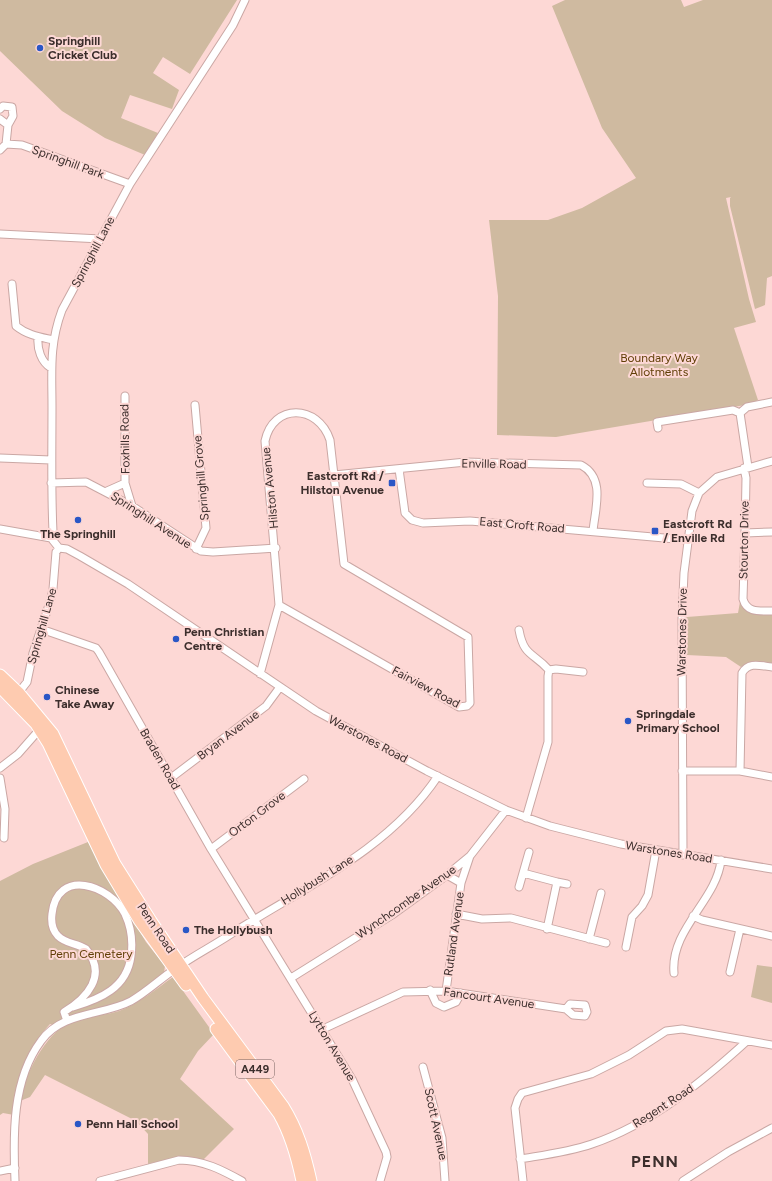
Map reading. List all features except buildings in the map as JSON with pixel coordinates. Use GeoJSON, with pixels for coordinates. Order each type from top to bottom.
{"type":"FeatureCollection","features":[{"type":"Feature","properties":{"kind":"highway","name":"Penn Road"},"geometry":{"type":"LineString","coordinates":[[0,675],[40,729],[48,743],[106,865],[139,920],[178,967],[283,1106],[294,1124],[302,1144],[310,1181]]}},
{"type":"Feature","properties":{"kind":"highway","name":"Penn Road"},"geometry":{"type":"LineString","coordinates":[[0,687],[16,696],[53,734],[115,864],[178,967],[239,1062],[279,1114],[294,1144],[302,1181]]}},
{"type":"Feature","properties":{"kind":"street","name":"Springhill Lane"},"geometry":{"type":"LineString","coordinates":[[51,538],[53,532],[51,460],[53,340],[62,310],[130,184],[233,25],[246,0]]}},
{"type":"Feature","properties":{"kind":"street"},"geometry":{"type":"LineString","coordinates":[[0,108],[3,106],[12,107],[13,116],[8,125],[6,144],[0,150]]}},
{"type":"Feature","properties":{"kind":"street"},"geometry":{"type":"LineString","coordinates":[[0,119],[8,125]]}},
{"type":"Feature","properties":{"kind":"street","name":"Springhill Park"},"geometry":{"type":"LineString","coordinates":[[6,144],[22,145],[130,184]]}},
{"type":"Feature","properties":{"kind":"street"},"geometry":{"type":"LineString","coordinates":[[0,234],[101,239]]}},
{"type":"Feature","properties":{"kind":"street"},"geometry":{"type":"LineString","coordinates":[[12,284],[16,326],[24,332],[53,340]]}},
{"type":"Feature","properties":{"kind":"street"},"geometry":{"type":"LineString","coordinates":[[38,337],[41,356],[45,365],[52,368]]}},
{"type":"Feature","properties":{"kind":"street","name":"Foxhills Road"},"geometry":{"type":"LineString","coordinates":[[125,396],[126,482],[132,506]]}},
{"type":"Feature","properties":{"kind":"street"},"geometry":{"type":"LineString","coordinates":[[658,428],[657,422],[733,410],[740,413],[746,407],[772,402]]}},
{"type":"Feature","properties":{"kind":"street","name":"Springhill Grove"},"geometry":{"type":"LineString","coordinates":[[195,404],[206,528],[196,549]]}},
{"type":"Feature","properties":{"kind":"street","name":"Hilston Avenue"},"geometry":{"type":"LineString","coordinates":[[260,674],[279,605],[276,548],[265,450],[267,432],[277,419],[297,413],[309,416],[320,422],[327,432],[330,440],[343,560]]}},
{"type":"Feature","properties":{"kind":"street","name":"Stourton Drive"},"geometry":{"type":"LineString","coordinates":[[740,413],[739,416],[746,468],[743,599],[746,607],[750,610],[772,611]]}},
{"type":"Feature","properties":{"kind":"street"},"geometry":{"type":"LineString","coordinates":[[0,458],[51,460]]}},
{"type":"Feature","properties":{"kind":"street","name":"Warstones Drive"},"geometry":{"type":"LineString","coordinates":[[683,855],[682,619],[687,540],[692,511],[699,493],[717,477],[772,461]]}},
{"type":"Feature","properties":{"kind":"street","name":"Enville Road"},"geometry":{"type":"LineString","coordinates":[[334,475],[466,462],[581,465],[591,472],[597,484],[593,531]]}},
{"type":"Feature","properties":{"kind":"street","name":"East Croft Road"},"geometry":{"type":"LineString","coordinates":[[399,469],[405,513],[417,522],[430,523],[470,521],[687,540]]}},
{"type":"Feature","properties":{"kind":"street","name":"Springhill Avenue"},"geometry":{"type":"LineString","coordinates":[[51,483],[86,482],[107,491],[196,549],[213,552],[276,548]]}},
{"type":"Feature","properties":{"kind":"street"},"geometry":{"type":"LineString","coordinates":[[107,491],[126,482]]}},
{"type":"Feature","properties":{"kind":"street"},"geometry":{"type":"LineString","coordinates":[[647,483],[681,484],[699,493]]}},
{"type":"Feature","properties":{"kind":"street"},"geometry":{"type":"LineString","coordinates":[[0,529],[51,538],[59,548]]}},
{"type":"Feature","properties":{"kind":"street"},"geometry":{"type":"LineString","coordinates":[[745,533],[772,532]]}},
{"type":"Feature","properties":{"kind":"street","name":"Springhill Lane"},"geometry":{"type":"LineString","coordinates":[[16,696],[27,682],[33,653],[54,589],[56,552],[59,548]]}},
{"type":"Feature","properties":{"kind":"street","name":"Warstones Road"},"geometry":{"type":"LineString","coordinates":[[59,548],[67,549],[128,584],[260,674],[349,730],[506,810],[526,818],[605,840],[683,855],[772,869]]}},
{"type":"Feature","properties":{"kind":"street","name":"Fairview Road"},"geometry":{"type":"LineString","coordinates":[[279,605],[294,612],[459,707],[467,706],[470,703],[468,637],[346,566],[343,560]]}},
{"type":"Feature","properties":{"kind":"street","name":"Braden Road"},"geometry":{"type":"LineString","coordinates":[[41,629],[96,648],[99,652],[211,849],[254,919]]}},
{"type":"Feature","properties":{"kind":"street"},"geometry":{"type":"LineString","coordinates":[[519,630],[525,641],[527,653],[540,660],[550,670]]}},
{"type":"Feature","properties":{"kind":"street"},"geometry":{"type":"LineString","coordinates":[[740,772],[741,678],[744,669],[752,664],[772,667]]}},
{"type":"Feature","properties":{"kind":"street"},"geometry":{"type":"LineString","coordinates":[[550,670],[556,669],[583,672]]}},
{"type":"Feature","properties":{"kind":"street"},"geometry":{"type":"LineString","coordinates":[[526,818],[548,742],[548,676],[550,670]]}},
{"type":"Feature","properties":{"kind":"street","name":"Bryan Avenue"},"geometry":{"type":"LineString","coordinates":[[171,778],[266,706],[280,687]]}},
{"type":"Feature","properties":{"kind":"street"},"geometry":{"type":"LineString","coordinates":[[0,768],[18,754],[40,729]]}},
{"type":"Feature","properties":{"kind":"street"},"geometry":{"type":"LineString","coordinates":[[682,771],[740,772],[772,777]]}},
{"type":"Feature","properties":{"kind":"street","name":"Hollybush Lane"},"geometry":{"type":"LineString","coordinates":[[15,1181],[16,1115],[22,1079],[40,1041],[47,1034],[67,1021],[119,1007],[133,1000],[178,967],[356,857],[405,815],[426,793],[438,776]]}},
{"type":"Feature","properties":{"kind":"street"},"geometry":{"type":"LineString","coordinates":[[0,778],[5,808],[4,838]]}},
{"type":"Feature","properties":{"kind":"street","name":"Orton Grove"},"geometry":{"type":"LineString","coordinates":[[211,849],[304,779]]}},
{"type":"Feature","properties":{"kind":"street","name":"Wynchcombe Avenue"},"geometry":{"type":"LineString","coordinates":[[291,978],[392,915],[447,875],[470,856],[506,810]]}},
{"type":"Feature","properties":{"kind":"street"},"geometry":{"type":"LineString","coordinates":[[626,947],[632,916],[642,906],[648,895],[656,850]]}},
{"type":"Feature","properties":{"kind":"street"},"geometry":{"type":"LineString","coordinates":[[519,887],[529,852]]}},
{"type":"Feature","properties":{"kind":"street","name":"Rutland Avenue"},"geometry":{"type":"LineString","coordinates":[[446,990],[461,883],[470,856]]}},
{"type":"Feature","properties":{"kind":"street"},"geometry":{"type":"LineString","coordinates":[[674,973],[673,964],[684,930],[718,878],[721,860]]}},
{"type":"Feature","properties":{"kind":"street"},"geometry":{"type":"LineString","coordinates":[[523,873],[566,884]]}},
{"type":"Feature","properties":{"kind":"street"},"geometry":{"type":"LineString","coordinates":[[447,875],[461,883]]}},
{"type":"Feature","properties":{"kind":"street"},"geometry":{"type":"LineString","coordinates":[[546,929],[557,882]]}},
{"type":"Feature","properties":{"kind":"street"},"geometry":{"type":"LineString","coordinates":[[67,1021],[64,1012],[73,1007],[97,1000],[112,990],[125,975],[131,959],[132,951],[130,926],[119,905],[98,889],[86,885],[74,885],[60,892],[52,910],[51,923],[54,931],[64,940],[86,949],[95,968],[94,979],[90,990],[73,1007]]}},
{"type":"Feature","properties":{"kind":"street"},"geometry":{"type":"LineString","coordinates":[[589,939],[601,893]]}},
{"type":"Feature","properties":{"kind":"street"},"geometry":{"type":"LineString","coordinates":[[456,914],[482,919],[511,918],[546,929],[606,943]]}},
{"type":"Feature","properties":{"kind":"street"},"geometry":{"type":"LineString","coordinates":[[693,916],[702,920],[772,936]]}},
{"type":"Feature","properties":{"kind":"street","name":"Lytton Avenue"},"geometry":{"type":"LineString","coordinates":[[254,919],[323,1029],[352,1079],[384,1147],[387,1157],[380,1181]]}},
{"type":"Feature","properties":{"kind":"street"},"geometry":{"type":"LineString","coordinates":[[730,972],[740,929]]}},
{"type":"Feature","properties":{"kind":"street"},"geometry":{"type":"LineString","coordinates":[[430,990],[436,1003],[444,1007],[456,1002],[461,993]]}},
{"type":"Feature","properties":{"kind":"street","name":"Fancourt Avenue"},"geometry":{"type":"LineString","coordinates":[[323,1029],[403,992],[446,990],[566,1009]]}},
{"type":"Feature","properties":{"kind":"street"},"geometry":{"type":"LineString","coordinates":[[523,1181],[515,1108],[518,1099],[526,1091],[571,1081],[591,1074],[624,1058],[660,1034],[672,1029],[682,1029],[772,1045]]}},
{"type":"Feature","properties":{"kind":"street","name":"Regent Road"},"geometry":{"type":"LineString","coordinates":[[520,1159],[592,1144],[638,1124],[691,1089],[748,1041]]}},
{"type":"Feature","properties":{"kind":"street","name":"Scott Avenue"},"geometry":{"type":"LineString","coordinates":[[423,1067],[442,1138],[445,1181]]}},
{"type":"Feature","properties":{"kind":"street"},"geometry":{"type":"LineString","coordinates":[[683,1181],[747,1141],[772,1128]]}},
{"type":"Feature","properties":{"kind":"street"},"geometry":{"type":"LineString","coordinates":[[100,1181],[165,1163],[190,1160],[218,1168],[242,1181]]}},
{"type":"Feature","properties":{"kind":"street"},"geometry":{"type":"LineString","coordinates":[[0,1172],[15,1168]]}},
{"type":"Feature","properties":{"kind":"green space"},"geometry":{"type":"Polygon","coordinates":[[[0,0],[237,0],[190,74],[163,57],[153,73],[179,90],[172,109],[130,95],[121,118],[158,133],[145,155],[105,138],[62,111],[0,51],[0,0]]]}},
{"type":"Feature","properties":{"kind":"green space","name":"Boundary Way Allotments"},"geometry":{"type":"Polygon","coordinates":[[[565,0],[681,0],[684,7],[703,0],[772,0],[772,276],[767,278],[765,305],[755,309],[730,206],[731,197],[726,198],[749,299],[756,322],[734,328],[758,400],[751,404],[556,437],[497,435],[498,296],[489,220],[548,220],[582,208],[636,178],[602,128],[552,6],[565,0]]]}},
{"type":"Feature","properties":{"kind":"green space"},"geometry":{"type":"Polygon","coordinates":[[[740,602],[748,612],[772,615],[772,664],[750,662],[741,667],[726,657],[687,655],[687,617],[738,613],[740,602]]]}},
{"type":"Feature","properties":{"kind":"green space","name":"Penn Cemetery"},"geometry":{"type":"Polygon","coordinates":[[[88,842],[106,876],[146,942],[165,966],[164,973],[129,1000],[55,1026],[50,1024],[43,1032],[19,1080],[14,1115],[3,1113],[0,1115],[0,881],[33,864],[88,842]]]}},
{"type":"Feature","properties":{"kind":"green space"},"geometry":{"type":"Polygon","coordinates":[[[757,965],[772,967],[772,1003],[751,997],[757,965]]]}},
{"type":"Feature","properties":{"kind":"green space"},"geometry":{"type":"Polygon","coordinates":[[[173,977],[214,1034],[198,1051],[180,1079],[234,1129],[204,1159],[173,1158],[148,1164],[148,1134],[136,1121],[45,1075],[30,1097],[20,1101],[26,1080],[37,1057],[44,1046],[60,1028],[69,1023],[87,1017],[113,1013],[126,1008],[147,996],[173,977]]]}},
{"type":"Feature","properties":{"kind":"place","name":"Springhill Cricket Club"},"geometry":{"type":"Point","coordinates":[40,48]}},
{"type":"Feature","properties":{"kind":"place","name":"Eastcroft Rd / Hilston Avenue"},"geometry":{"type":"Point","coordinates":[392,483]}},
{"type":"Feature","properties":{"kind":"place","name":"The Springhill"},"geometry":{"type":"Point","coordinates":[78,520]}},
{"type":"Feature","properties":{"kind":"place","name":"Eastcroft Rd / Enville Rd"},"geometry":{"type":"Point","coordinates":[655,531]}},
{"type":"Feature","properties":{"kind":"place","name":"Penn Christian Centre"},"geometry":{"type":"Point","coordinates":[176,639]}},
{"type":"Feature","properties":{"kind":"place","name":"Chinese Take Away"},"geometry":{"type":"Point","coordinates":[47,697]}},
{"type":"Feature","properties":{"kind":"place","name":"Springdale Primary School"},"geometry":{"type":"Point","coordinates":[628,721]}},
{"type":"Feature","properties":{"kind":"place","name":"The Hollybush"},"geometry":{"type":"Point","coordinates":[186,930]}},
{"type":"Feature","properties":{"kind":"place","name":"Penn Hall School"},"geometry":{"type":"Point","coordinates":[78,1124]}},
{"type":"Feature","properties":{"kind":"district","name":"PENN"},"geometry":{"type":"Point","coordinates":[655,1161]}}]}
